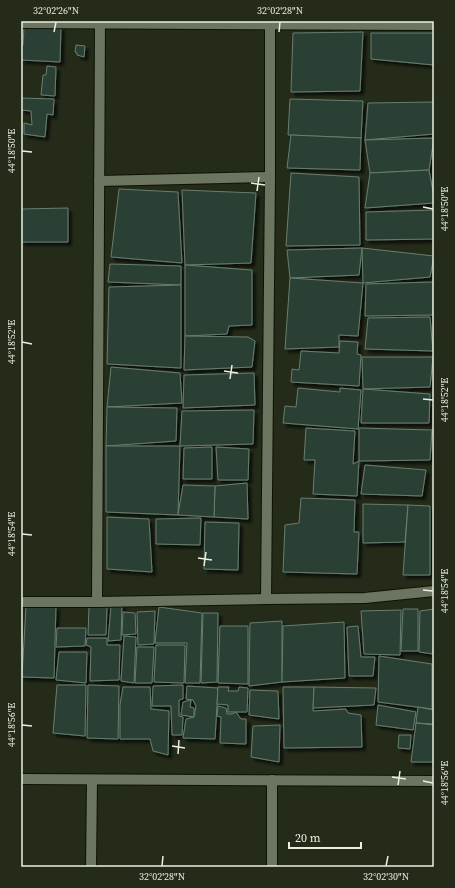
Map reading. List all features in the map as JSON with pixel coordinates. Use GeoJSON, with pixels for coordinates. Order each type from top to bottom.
{"type":"FeatureCollection","features":[{"type":"Feature","properties":{"kind":"street"},"geometry":{"type":"LineString","coordinates":[[21,23],[270,23],[434,25]]}},
{"type":"Feature","properties":{"kind":"street"},"geometry":{"type":"LineString","coordinates":[[97,602],[100,23]]}},
{"type":"Feature","properties":{"kind":"street"},"geometry":{"type":"LineString","coordinates":[[266,599],[270,23]]}},
{"type":"Feature","properties":{"kind":"street"},"geometry":{"type":"LineString","coordinates":[[100,181],[270,176]]}},
{"type":"Feature","properties":{"kind":"street"},"geometry":{"type":"LineString","coordinates":[[21,602],[365,598],[434,591]]}},
{"type":"Feature","properties":{"kind":"street"},"geometry":{"type":"LineString","coordinates":[[21,780],[434,781]]}},
{"type":"Feature","properties":{"kind":"street"},"geometry":{"type":"LineString","coordinates":[[91,867],[92,780]]}},
{"type":"Feature","properties":{"kind":"street"},"geometry":{"type":"LineString","coordinates":[[272,780],[272,867]]}},
{"type":"Feature","properties":{"kind":"building"},"geometry":{"type":"Polygon","coordinates":[[[24,26],[61,27],[60,62],[21,60],[21,45],[23,45],[24,26]]]}},
{"type":"Feature","properties":{"kind":"building"},"geometry":{"type":"Polygon","coordinates":[[[363,32],[360,91],[291,92],[293,33],[363,32]]]}},
{"type":"Feature","properties":{"kind":"building"},"geometry":{"type":"Polygon","coordinates":[[[371,33],[434,33],[434,65],[371,59],[371,33]]]}},
{"type":"Feature","properties":{"kind":"building"},"geometry":{"type":"Polygon","coordinates":[[[76,45],[85,46],[84,57],[77,55],[75,52],[76,45]]]}},
{"type":"Feature","properties":{"kind":"building"},"geometry":{"type":"Polygon","coordinates":[[[47,66],[56,67],[55,96],[41,95],[43,75],[46,75],[47,66]]]}},
{"type":"Feature","properties":{"kind":"building"},"geometry":{"type":"Polygon","coordinates":[[[21,98],[54,99],[53,115],[47,114],[45,137],[24,134],[24,123],[32,125],[31,111],[21,110],[21,98]]]}},
{"type":"Feature","properties":{"kind":"building"},"geometry":{"type":"Polygon","coordinates":[[[290,99],[363,101],[361,138],[288,135],[290,99]]]}},
{"type":"Feature","properties":{"kind":"building"},"geometry":{"type":"Polygon","coordinates":[[[434,102],[434,134],[365,140],[368,103],[434,102]]]}},
{"type":"Feature","properties":{"kind":"building"},"geometry":{"type":"Polygon","coordinates":[[[291,135],[361,138],[360,170],[287,168],[291,135]]]}},
{"type":"Feature","properties":{"kind":"building"},"geometry":{"type":"Polygon","coordinates":[[[434,138],[429,170],[370,173],[365,140],[434,138]]]}},
{"type":"Feature","properties":{"kind":"building"},"geometry":{"type":"Polygon","coordinates":[[[429,170],[434,203],[365,208],[370,173],[429,170]]]}},
{"type":"Feature","properties":{"kind":"building"},"geometry":{"type":"Polygon","coordinates":[[[291,173],[359,177],[360,245],[286,246],[291,173]]]}},
{"type":"Feature","properties":{"kind":"building"},"geometry":{"type":"Polygon","coordinates":[[[119,189],[178,192],[182,263],[111,257],[119,189]]]}},
{"type":"Feature","properties":{"kind":"building"},"geometry":{"type":"Polygon","coordinates":[[[182,190],[256,193],[251,263],[185,265],[182,190]]]}},
{"type":"Feature","properties":{"kind":"building"},"geometry":{"type":"Polygon","coordinates":[[[68,208],[68,242],[21,242],[21,209],[68,208]]]}},
{"type":"Feature","properties":{"kind":"building"},"geometry":{"type":"Polygon","coordinates":[[[434,210],[434,239],[366,240],[366,212],[434,210]]]}},
{"type":"Feature","properties":{"kind":"building"},"geometry":{"type":"Polygon","coordinates":[[[362,248],[434,256],[430,277],[363,283],[362,248]]]}},
{"type":"Feature","properties":{"kind":"building"},"geometry":{"type":"Polygon","coordinates":[[[362,248],[359,275],[290,278],[287,250],[362,248]]]}},
{"type":"Feature","properties":{"kind":"building"},"geometry":{"type":"Polygon","coordinates":[[[110,264],[181,266],[181,285],[108,282],[110,264]]]}},
{"type":"Feature","properties":{"kind":"building"},"geometry":{"type":"Polygon","coordinates":[[[185,265],[252,270],[252,325],[229,326],[227,334],[185,336],[185,265]]]}},
{"type":"Feature","properties":{"kind":"building"},"geometry":{"type":"Polygon","coordinates":[[[290,278],[363,283],[358,336],[339,335],[339,347],[285,349],[290,278]]]}},
{"type":"Feature","properties":{"kind":"building"},"geometry":{"type":"Polygon","coordinates":[[[433,282],[433,315],[365,316],[366,284],[433,282]]]}},
{"type":"Feature","properties":{"kind":"building"},"geometry":{"type":"Polygon","coordinates":[[[181,285],[181,368],[107,364],[109,287],[181,285]]]}},
{"type":"Feature","properties":{"kind":"building"},"geometry":{"type":"Polygon","coordinates":[[[430,317],[433,351],[365,349],[368,318],[430,317]]]}},
{"type":"Feature","properties":{"kind":"building"},"geometry":{"type":"Polygon","coordinates":[[[185,336],[248,337],[255,341],[252,367],[184,370],[185,336]]]}},
{"type":"Feature","properties":{"kind":"building"},"geometry":{"type":"Polygon","coordinates":[[[340,341],[358,342],[357,354],[361,355],[359,386],[291,382],[292,369],[299,370],[301,351],[339,353],[340,341]]]}},
{"type":"Feature","properties":{"kind":"building"},"geometry":{"type":"Polygon","coordinates":[[[362,357],[433,357],[430,387],[363,389],[362,357]]]}},
{"type":"Feature","properties":{"kind":"building"},"geometry":{"type":"Polygon","coordinates":[[[111,367],[180,373],[182,403],[107,407],[111,367]]]}},
{"type":"Feature","properties":{"kind":"building"},"geometry":{"type":"Polygon","coordinates":[[[254,373],[255,405],[183,408],[184,375],[254,373]]]}},
{"type":"Feature","properties":{"kind":"building"},"geometry":{"type":"Polygon","coordinates":[[[298,388],[340,392],[340,388],[361,390],[358,429],[283,423],[285,406],[296,407],[298,388]]]}},
{"type":"Feature","properties":{"kind":"building"},"geometry":{"type":"Polygon","coordinates":[[[363,389],[430,394],[429,423],[361,423],[363,389]]]}},
{"type":"Feature","properties":{"kind":"building"},"geometry":{"type":"Polygon","coordinates":[[[107,407],[177,408],[176,441],[106,446],[107,407]]]}},
{"type":"Feature","properties":{"kind":"building"},"geometry":{"type":"Polygon","coordinates":[[[254,410],[253,444],[180,446],[182,411],[254,410]]]}},
{"type":"Feature","properties":{"kind":"building"},"geometry":{"type":"Polygon","coordinates":[[[306,428],[355,431],[353,464],[359,461],[357,496],[313,494],[315,460],[304,460],[306,428]]]}},
{"type":"Feature","properties":{"kind":"building"},"geometry":{"type":"Polygon","coordinates":[[[359,428],[432,430],[430,460],[359,461],[359,428]]]}},
{"type":"Feature","properties":{"kind":"building"},"geometry":{"type":"Polygon","coordinates":[[[106,446],[180,446],[178,515],[106,512],[106,446]]]}},
{"type":"Feature","properties":{"kind":"building"},"geometry":{"type":"Polygon","coordinates":[[[212,447],[212,479],[183,479],[184,448],[212,447]]]}},
{"type":"Feature","properties":{"kind":"building"},"geometry":{"type":"Polygon","coordinates":[[[216,447],[249,449],[248,480],[218,480],[216,447]]]}},
{"type":"Feature","properties":{"kind":"building"},"geometry":{"type":"Polygon","coordinates":[[[365,465],[426,470],[422,496],[361,494],[365,465]]]}},
{"type":"Feature","properties":{"kind":"building"},"geometry":{"type":"Polygon","coordinates":[[[247,483],[248,519],[214,517],[215,486],[247,483]]]}},
{"type":"Feature","properties":{"kind":"building"},"geometry":{"type":"Polygon","coordinates":[[[183,485],[215,486],[214,517],[178,515],[183,485]]]}},
{"type":"Feature","properties":{"kind":"building"},"geometry":{"type":"Polygon","coordinates":[[[301,498],[355,500],[354,532],[359,532],[357,574],[283,572],[285,525],[299,523],[301,498]]]}},
{"type":"Feature","properties":{"kind":"building"},"geometry":{"type":"Polygon","coordinates":[[[363,504],[408,505],[405,542],[363,543],[363,504]]]}},
{"type":"Feature","properties":{"kind":"building"},"geometry":{"type":"Polygon","coordinates":[[[408,505],[430,506],[430,575],[403,575],[408,505]]]}},
{"type":"Feature","properties":{"kind":"building"},"geometry":{"type":"Polygon","coordinates":[[[107,517],[149,519],[152,572],[107,569],[107,517]]]}},
{"type":"Feature","properties":{"kind":"building"},"geometry":{"type":"Polygon","coordinates":[[[201,518],[200,545],[156,544],[156,519],[201,518]]]}},
{"type":"Feature","properties":{"kind":"building"},"geometry":{"type":"Polygon","coordinates":[[[205,522],[239,523],[238,570],[204,569],[205,522]]]}},
{"type":"Feature","properties":{"kind":"building"},"geometry":{"type":"Polygon","coordinates":[[[122,604],[121,640],[108,641],[111,606],[122,604]]]}},
{"type":"Feature","properties":{"kind":"building"},"geometry":{"type":"Polygon","coordinates":[[[26,606],[56,606],[54,678],[22,677],[26,606]]]}},
{"type":"Feature","properties":{"kind":"building"},"geometry":{"type":"Polygon","coordinates":[[[89,606],[107,607],[106,635],[88,635],[89,606]]]}},
{"type":"Feature","properties":{"kind":"building"},"geometry":{"type":"Polygon","coordinates":[[[159,607],[202,613],[200,683],[185,683],[187,643],[155,643],[159,607]]]}},
{"type":"Feature","properties":{"kind":"building"},"geometry":{"type":"Polygon","coordinates":[[[403,609],[418,609],[418,651],[401,651],[403,609]]]}},
{"type":"Feature","properties":{"kind":"building"},"geometry":{"type":"Polygon","coordinates":[[[434,609],[433,654],[419,652],[420,611],[434,609]]]}},
{"type":"Feature","properties":{"kind":"building"},"geometry":{"type":"Polygon","coordinates":[[[401,610],[400,655],[364,654],[361,611],[401,610]]]}},
{"type":"Feature","properties":{"kind":"building"},"geometry":{"type":"Polygon","coordinates":[[[155,611],[154,644],[138,645],[137,612],[155,611]]]}},
{"type":"Feature","properties":{"kind":"building"},"geometry":{"type":"Polygon","coordinates":[[[123,612],[135,613],[136,634],[122,635],[123,612]]]}},
{"type":"Feature","properties":{"kind":"building"},"geometry":{"type":"Polygon","coordinates":[[[203,613],[218,613],[217,682],[201,683],[203,613]]]}},
{"type":"Feature","properties":{"kind":"building"},"geometry":{"type":"Polygon","coordinates":[[[282,621],[282,682],[249,686],[250,623],[282,621]]]}},
{"type":"Feature","properties":{"kind":"building"},"geometry":{"type":"Polygon","coordinates":[[[344,622],[345,678],[282,682],[283,626],[344,622]]]}},
{"type":"Feature","properties":{"kind":"building"},"geometry":{"type":"Polygon","coordinates":[[[220,626],[248,626],[248,684],[218,683],[220,626]]]}},
{"type":"Feature","properties":{"kind":"building"},"geometry":{"type":"Polygon","coordinates":[[[358,626],[361,657],[375,657],[373,676],[349,676],[347,627],[358,626]]]}},
{"type":"Feature","properties":{"kind":"building"},"geometry":{"type":"Polygon","coordinates":[[[57,628],[86,628],[85,646],[56,647],[57,628]]]}},
{"type":"Feature","properties":{"kind":"building"},"geometry":{"type":"Polygon","coordinates":[[[124,636],[136,637],[134,683],[121,681],[124,636]]]}},
{"type":"Feature","properties":{"kind":"building"},"geometry":{"type":"Polygon","coordinates":[[[87,638],[107,638],[107,645],[120,645],[119,680],[90,681],[91,647],[86,645],[87,638]]]}},
{"type":"Feature","properties":{"kind":"building"},"geometry":{"type":"Polygon","coordinates":[[[156,645],[185,645],[184,683],[154,682],[156,645]]]}},
{"type":"Feature","properties":{"kind":"building"},"geometry":{"type":"Polygon","coordinates":[[[137,647],[154,647],[152,683],[135,683],[137,647]]]}},
{"type":"Feature","properties":{"kind":"building"},"geometry":{"type":"Polygon","coordinates":[[[59,652],[87,652],[86,683],[56,680],[59,652]]]}},
{"type":"Feature","properties":{"kind":"building"},"geometry":{"type":"Polygon","coordinates":[[[379,656],[432,664],[432,709],[378,702],[379,656]]]}},
{"type":"Feature","properties":{"kind":"building"},"geometry":{"type":"Polygon","coordinates":[[[57,685],[86,685],[85,736],[53,733],[57,685]]]}},
{"type":"Feature","properties":{"kind":"building"},"geometry":{"type":"Polygon","coordinates":[[[88,685],[119,686],[118,739],[87,738],[88,685]]]}},
{"type":"Feature","properties":{"kind":"building"},"geometry":{"type":"Polygon","coordinates":[[[183,685],[183,699],[179,700],[179,716],[183,717],[182,735],[172,735],[171,706],[152,706],[153,686],[183,685]]]}},
{"type":"Feature","properties":{"kind":"building"},"geometry":{"type":"Polygon","coordinates":[[[187,686],[218,688],[215,739],[183,738],[186,719],[194,717],[196,706],[193,700],[186,699],[187,686]]]}},
{"type":"Feature","properties":{"kind":"building"},"geometry":{"type":"Polygon","coordinates":[[[123,687],[150,687],[151,709],[169,711],[168,755],[153,751],[150,739],[120,739],[120,705],[123,687]]]}},
{"type":"Feature","properties":{"kind":"building"},"geometry":{"type":"Polygon","coordinates":[[[218,687],[229,687],[228,691],[238,691],[239,687],[248,688],[247,712],[228,712],[228,705],[217,704],[218,687]]]}},
{"type":"Feature","properties":{"kind":"building"},"geometry":{"type":"Polygon","coordinates":[[[283,687],[314,687],[313,711],[346,709],[348,713],[361,715],[362,747],[284,748],[283,687]]]}},
{"type":"Feature","properties":{"kind":"building"},"geometry":{"type":"Polygon","coordinates":[[[314,687],[376,688],[374,705],[313,708],[314,687]]]}},
{"type":"Feature","properties":{"kind":"building"},"geometry":{"type":"Polygon","coordinates":[[[250,690],[278,691],[279,719],[249,715],[250,690]]]}},
{"type":"Feature","properties":{"kind":"building"},"geometry":{"type":"Polygon","coordinates":[[[191,700],[190,707],[194,708],[194,717],[181,715],[183,702],[191,700]]]}},
{"type":"Feature","properties":{"kind":"building"},"geometry":{"type":"Polygon","coordinates":[[[378,705],[416,712],[413,730],[376,725],[378,705]]]}},
{"type":"Feature","properties":{"kind":"building"},"geometry":{"type":"Polygon","coordinates":[[[218,706],[226,708],[227,714],[236,712],[241,719],[246,719],[246,744],[220,743],[221,717],[217,716],[218,706]]]}},
{"type":"Feature","properties":{"kind":"building"},"geometry":{"type":"Polygon","coordinates":[[[418,707],[434,710],[434,724],[416,723],[418,707]]]}},
{"type":"Feature","properties":{"kind":"building"},"geometry":{"type":"Polygon","coordinates":[[[416,723],[434,725],[434,762],[411,762],[416,723]]]}},
{"type":"Feature","properties":{"kind":"building"},"geometry":{"type":"Polygon","coordinates":[[[280,725],[279,762],[251,757],[253,726],[280,725]]]}},
{"type":"Feature","properties":{"kind":"building"},"geometry":{"type":"Polygon","coordinates":[[[399,735],[411,735],[410,749],[398,748],[399,735]]]}}]}
